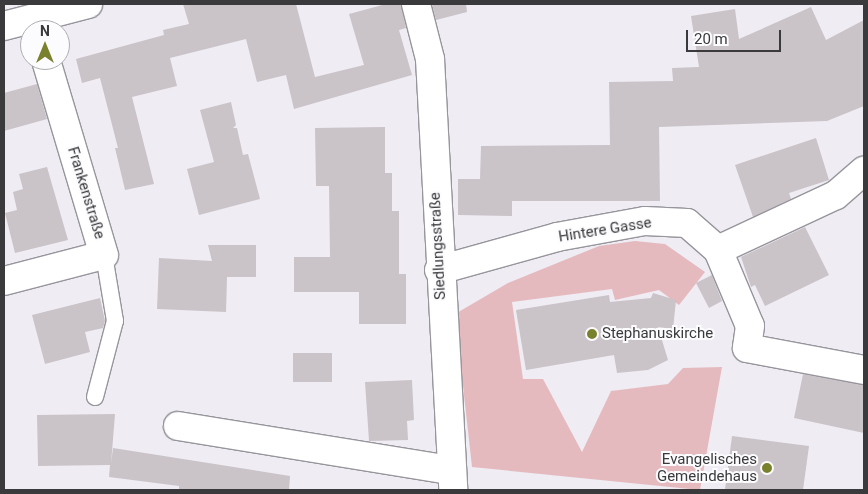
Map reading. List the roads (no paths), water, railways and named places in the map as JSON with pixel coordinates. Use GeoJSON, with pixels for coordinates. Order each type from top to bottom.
{"type":"FeatureCollection","features":[{"type":"Feature","properties":{"kind":"street"},"geometry":{"type":"LineString","coordinates":[[46,20],[88,4]]}},
{"type":"Feature","properties":{"kind":"street","name":"Siedlungsstraße"},"geometry":{"type":"LineString","coordinates":[[416,4],[430,59],[439,270],[451,480]]}},
{"type":"Feature","properties":{"kind":"street"},"geometry":{"type":"LineString","coordinates":[[4,26],[20,25]]}},
{"type":"Feature","properties":{"kind":"street","name":"Frankenstraße"},"geometry":{"type":"LineString","coordinates":[[4,281],[104,255],[49,70]]}},
{"type":"Feature","properties":{"kind":"street"},"geometry":{"type":"LineString","coordinates":[[864,171],[836,195],[718,250],[750,326],[747,348],[864,370]]}},
{"type":"Feature","properties":{"kind":"street","name":"Hintere Gasse"},"geometry":{"type":"LineString","coordinates":[[439,270],[557,237],[645,221],[687,223],[718,250]]}},
{"type":"Feature","properties":{"kind":"street"},"geometry":{"type":"LineString","coordinates":[[178,426],[451,480]]}},
{"type":"Feature","properties":{"kind":"lane"},"geometry":{"type":"LineString","coordinates":[[94,397],[115,321],[104,255]]}},
{"type":"Feature","properties":{"kind":"place","name":"Stephanuskirche"},"geometry":{"type":"Point","coordinates":[592,334]}},
{"type":"Feature","properties":{"kind":"place","name":"Evangelisches Gemeindehaus"},"geometry":{"type":"Point","coordinates":[767,468]}}]}
